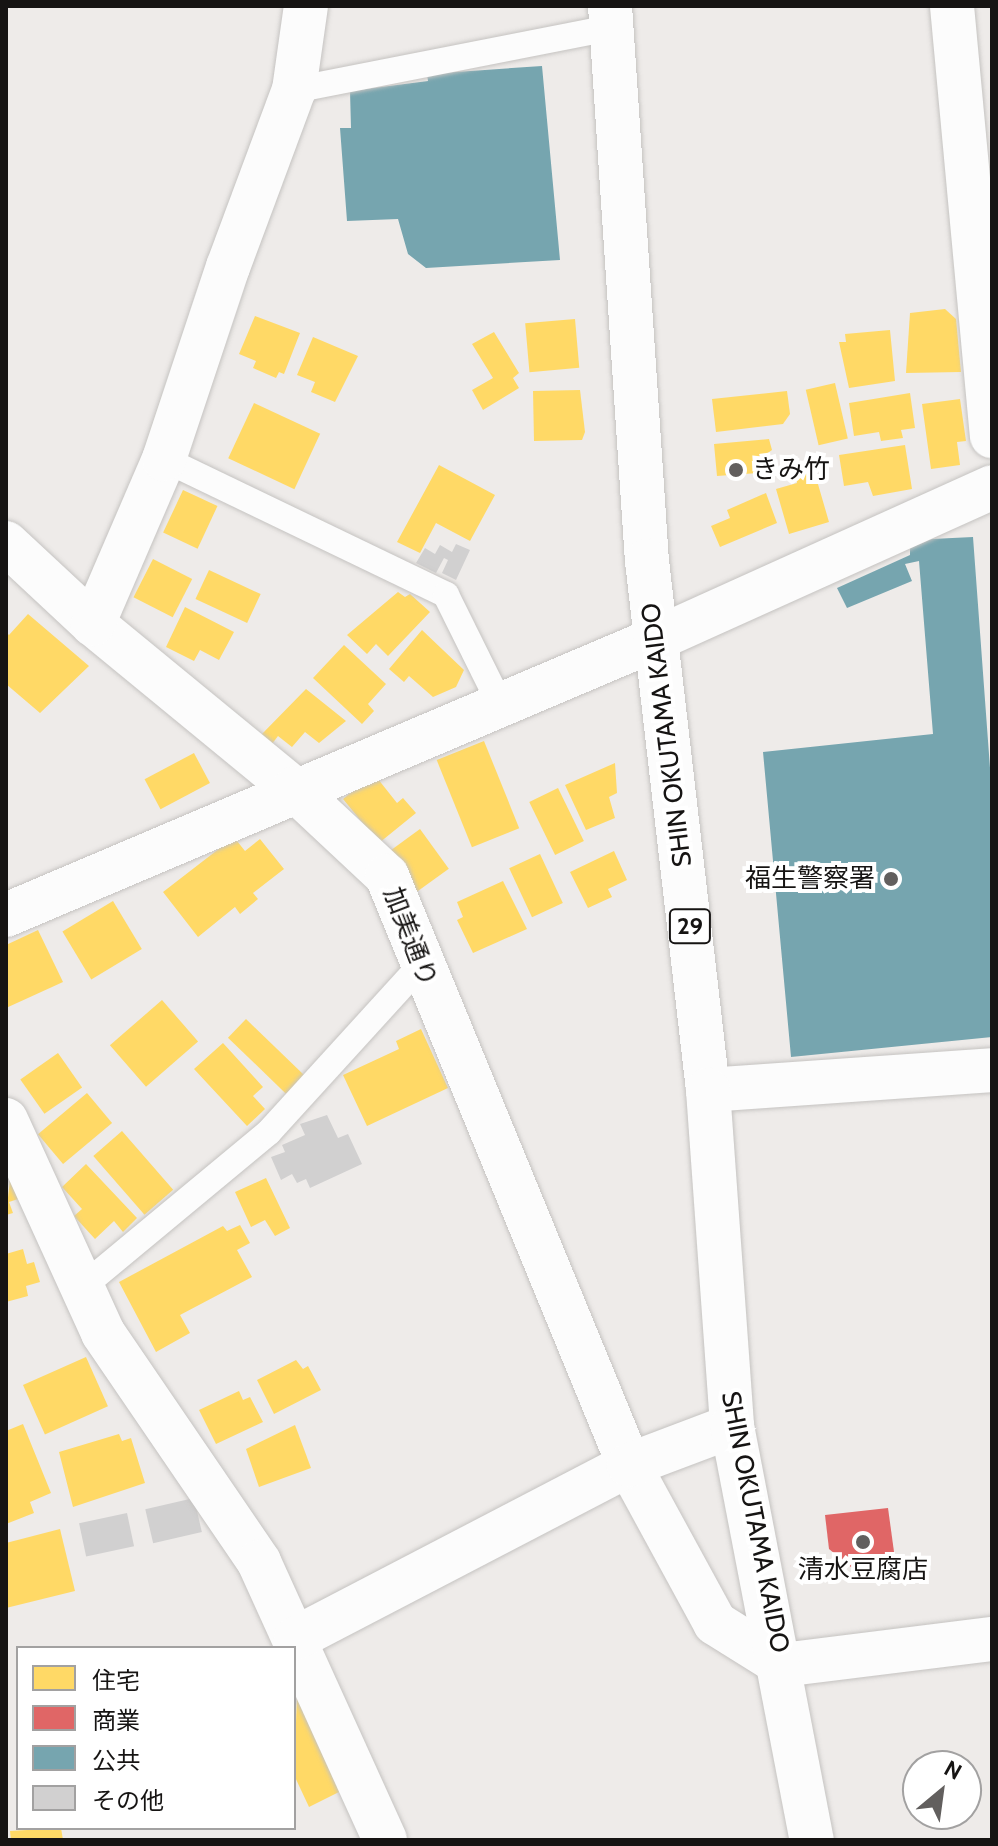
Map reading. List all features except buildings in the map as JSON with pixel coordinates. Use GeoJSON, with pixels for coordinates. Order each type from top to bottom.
{"type":"FeatureCollection","features":[{"type":"Feature","properties":{"kind":"street"},"geometry":{"type":"LineString","coordinates":[[93,624],[164,459],[228,267],[294,90],[306,6]]}},
{"type":"Feature","properties":{"kind":"street"},"geometry":{"type":"LineString","coordinates":[[952,6],[992,436]]}},
{"type":"Feature","properties":{"kind":"street","name":"SHIN OKUTAMA KAIDO"},"geometry":{"type":"LineString","coordinates":[[610,17],[656,639],[708,1090],[732,1426],[782,1665],[812,1840]]}},
{"type":"Feature","properties":{"kind":"street"},"geometry":{"type":"LineString","coordinates":[[6,915],[294,789],[656,639],[992,487]]}},
{"type":"Feature","properties":{"kind":"street","name":"加美通り"},"geometry":{"type":"LineString","coordinates":[[11,560],[294,789],[387,876],[420,966],[629,1465],[715,1623],[782,1665]]}},
{"type":"Feature","properties":{"kind":"street"},"geometry":{"type":"LineString","coordinates":[[708,1090],[992,1070]]}},
{"type":"Feature","properties":{"kind":"street"},"geometry":{"type":"LineString","coordinates":[[6,1120],[103,1333],[259,1562],[385,1840]]}},
{"type":"Feature","properties":{"kind":"street"},"geometry":{"type":"LineString","coordinates":[[296,1638],[629,1465],[732,1426]]}},
{"type":"Feature","properties":{"kind":"street"},"geometry":{"type":"LineString","coordinates":[[782,1665],[992,1639]]}},
{"type":"Feature","properties":{"kind":"lane"},"geometry":{"type":"LineString","coordinates":[[294,90],[610,17]]}},
{"type":"Feature","properties":{"kind":"lane"},"geometry":{"type":"LineString","coordinates":[[164,459],[446,595],[500,704]]}},
{"type":"Feature","properties":{"kind":"lane"},"geometry":{"type":"LineString","coordinates":[[81,1288],[269,1132],[420,966]]}},
{"type":"Feature","properties":{"kind":"place","name":"きみ竹"},"geometry":{"type":"Point","coordinates":[736,470]}},
{"type":"Feature","properties":{"kind":"place","name":"福生警察署"},"geometry":{"type":"Point","coordinates":[891,879]}},
{"type":"Feature","properties":{"kind":"place","name":"清水豆腐店"},"geometry":{"type":"Point","coordinates":[863,1542]}}]}
